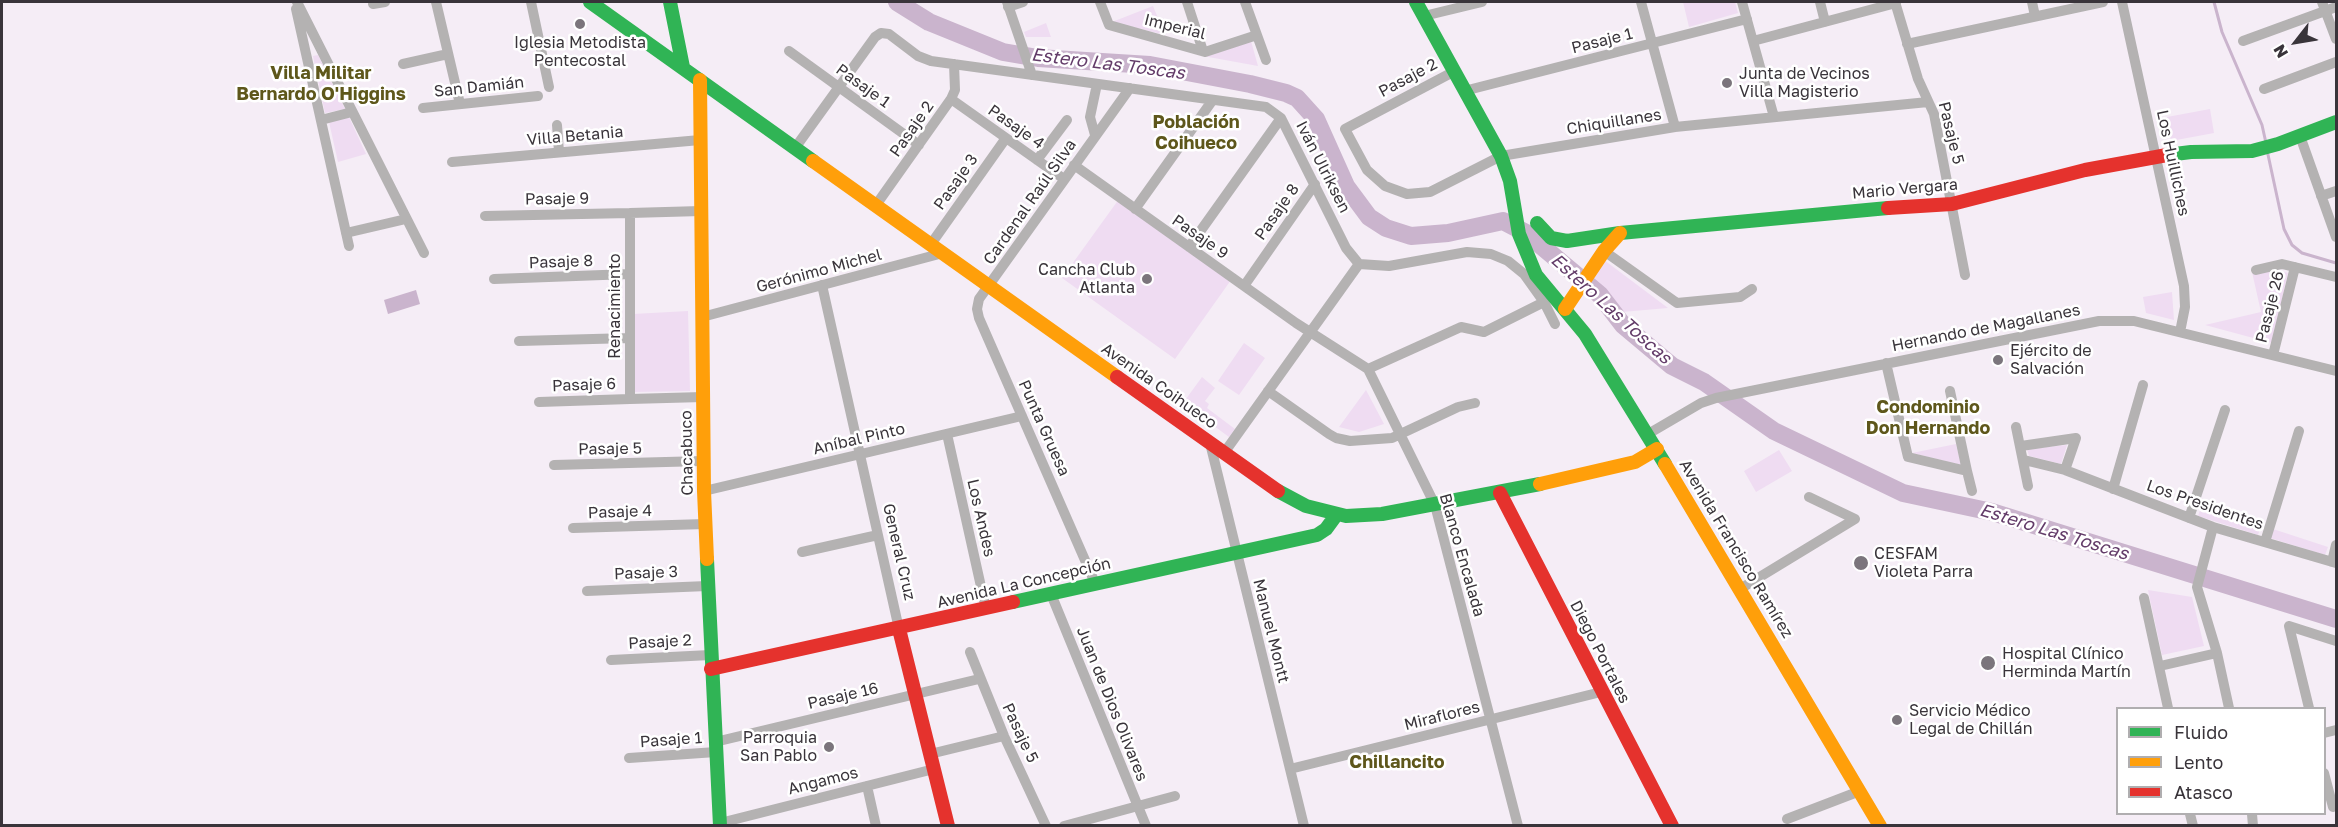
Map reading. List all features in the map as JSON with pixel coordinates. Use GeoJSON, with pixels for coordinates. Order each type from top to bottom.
{"type":"FeatureCollection","features":[{"type":"Feature","properties":{"kind":"main road","name":"Avenida Coihueco"},"geometry":{"type":"LineString","coordinates":[[590,2],[1224,453],[1295,501],[1337,514],[1370,515],[1500,493],[1626,466],[1657,449]]}},
{"type":"Feature","properties":{"kind":"main road"},"geometry":{"type":"LineString","coordinates":[[670,2],[683,67]]}},
{"type":"Feature","properties":{"kind":"main road","name":"Avenida Francisco Ramírez"},"geometry":{"type":"LineString","coordinates":[[1416,2],[1501,156],[1510,181],[1519,234],[1529,262],[1545,287],[1548,299],[1565,309],[1585,334],[1648,434],[1880,825]]}},
{"type":"Feature","properties":{"kind":"main road","name":"Chacabuco"},"geometry":{"type":"LineString","coordinates":[[700,80],[703,461],[710,662],[720,824]]}},
{"type":"Feature","properties":{"kind":"main road","name":"Mario Vergara"},"geometry":{"type":"LineString","coordinates":[[1538,223],[1547,235],[1561,241],[1620,233],[1873,209],[1952,204],[2085,170],[2156,157],[2191,152],[2252,151],[2337,122]]}},
{"type":"Feature","properties":{"kind":"main road"},"geometry":{"type":"LineString","coordinates":[[1565,309],[1604,251],[1620,233]]}},
{"type":"Feature","properties":{"kind":"main road","name":"Diego Portales"},"geometry":{"type":"LineString","coordinates":[[1500,493],[1601,692],[1672,825]]}},
{"type":"Feature","properties":{"kind":"main road","name":"Avenida La Concepción"},"geometry":{"type":"LineString","coordinates":[[710,662],[899,629],[1095,583],[1317,535],[1326,530],[1337,514]]}},
{"type":"Feature","properties":{"kind":"main road","name":"General Cruz"},"geometry":{"type":"LineString","coordinates":[[899,629],[948,825]]}},
{"type":"Feature","properties":{"kind":"street"},"geometry":{"type":"LineString","coordinates":[[295,2],[423,253]]}},
{"type":"Feature","properties":{"kind":"street"},"geometry":{"type":"LineString","coordinates":[[295,2],[349,246]]}},
{"type":"Feature","properties":{"kind":"street"},"geometry":{"type":"LineString","coordinates":[[374,4],[385,2]]}},
{"type":"Feature","properties":{"kind":"street"},"geometry":{"type":"LineString","coordinates":[[436,2],[460,104]]}},
{"type":"Feature","properties":{"kind":"street"},"geometry":{"type":"LineString","coordinates":[[531,2],[549,87]]}},
{"type":"Feature","properties":{"kind":"street"},"geometry":{"type":"LineString","coordinates":[[1023,2],[1007,4],[1032,75]]}},
{"type":"Feature","properties":{"kind":"street","name":"Imperial"},"geometry":{"type":"LineString","coordinates":[[1100,2],[1109,25],[1203,51],[1257,35]]}},
{"type":"Feature","properties":{"kind":"street"},"geometry":{"type":"LineString","coordinates":[[1187,2],[1203,51]]}},
{"type":"Feature","properties":{"kind":"street"},"geometry":{"type":"LineString","coordinates":[[1245,2],[1266,60]]}},
{"type":"Feature","properties":{"kind":"street"},"geometry":{"type":"LineString","coordinates":[[1424,16],[1482,2]]}},
{"type":"Feature","properties":{"kind":"street"},"geometry":{"type":"LineString","coordinates":[[1641,2],[1675,127]]}},
{"type":"Feature","properties":{"kind":"street"},"geometry":{"type":"LineString","coordinates":[[1742,2],[1774,117]]}},
{"type":"Feature","properties":{"kind":"street"},"geometry":{"type":"LineString","coordinates":[[1820,2],[1826,22]]}},
{"type":"Feature","properties":{"kind":"street"},"geometry":{"type":"LineString","coordinates":[[1753,41],[1895,2]]}},
{"type":"Feature","properties":{"kind":"street","name":"Pasaje 5"},"geometry":{"type":"LineString","coordinates":[[1895,2],[1918,79],[1934,114],[1965,275]]}},
{"type":"Feature","properties":{"kind":"street"},"geometry":{"type":"LineString","coordinates":[[2032,2],[2035,16]]}},
{"type":"Feature","properties":{"kind":"street"},"geometry":{"type":"LineString","coordinates":[[1907,44],[2103,2]]}},
{"type":"Feature","properties":{"kind":"street","name":"Los Huilliches"},"geometry":{"type":"LineString","coordinates":[[2122,2],[2184,286],[2185,307],[2180,332]]}},
{"type":"Feature","properties":{"kind":"street"},"geometry":{"type":"LineString","coordinates":[[2243,41],[2331,7],[2337,39]]}},
{"type":"Feature","properties":{"kind":"street","name":"Pasaje 1"},"geometry":{"type":"LineString","coordinates":[[1464,91],[1747,19]]}},
{"type":"Feature","properties":{"kind":"street","name":"Iván Ulriksen"},"geometry":{"type":"LineString","coordinates":[[839,87],[875,37],[881,33],[889,34],[924,59],[1266,107],[1281,118],[1346,248],[1359,264]]}},
{"type":"Feature","properties":{"kind":"street","name":"Pasaje 1"},"geometry":{"type":"LineString","coordinates":[[789,51],[919,145]]}},
{"type":"Feature","properties":{"kind":"street"},"geometry":{"type":"LineString","coordinates":[[403,64],[448,54]]}},
{"type":"Feature","properties":{"kind":"street"},"geometry":{"type":"LineString","coordinates":[[2264,89],[2337,62]]}},
{"type":"Feature","properties":{"kind":"street","name":"Pasaje 2"},"geometry":{"type":"LineString","coordinates":[[876,205],[951,99],[955,90],[954,64]]}},
{"type":"Feature","properties":{"kind":"street","name":"Pasaje 2"},"geometry":{"type":"LineString","coordinates":[[1345,129],[1454,72]]}},
{"type":"Feature","properties":{"kind":"street","name":"Cardenal Raúl Silva"},"geometry":{"type":"LineString","coordinates":[[1095,135],[1090,117],[1097,84]]}},
{"type":"Feature","properties":{"kind":"street"},"geometry":{"type":"LineString","coordinates":[[795,148],[839,87]]}},
{"type":"Feature","properties":{"kind":"street","name":"Cardenal Raúl Silva"},"geometry":{"type":"LineString","coordinates":[[989,286],[1130,88]]}},
{"type":"Feature","properties":{"kind":"street","name":"San Damián"},"geometry":{"type":"LineString","coordinates":[[423,108],[538,96]]}},
{"type":"Feature","properties":{"kind":"street","name":"Pasaje 4"},"geometry":{"type":"LineString","coordinates":[[951,99],[1064,179]]}},
{"type":"Feature","properties":{"kind":"street"},"geometry":{"type":"LineString","coordinates":[[1135,209],[1212,101]]}},
{"type":"Feature","properties":{"kind":"street","name":"Chiquillanes"},"geometry":{"type":"LineString","coordinates":[[1345,129],[1367,170],[1385,186],[1407,194],[1430,192],[1501,156],[1675,127],[1928,102]]}},
{"type":"Feature","properties":{"kind":"street"},"geometry":{"type":"LineString","coordinates":[[321,120],[352,112]]}},
{"type":"Feature","properties":{"kind":"street"},"geometry":{"type":"LineString","coordinates":[[1189,247],[1281,118]]}},
{"type":"Feature","properties":{"kind":"street"},"geometry":{"type":"LineString","coordinates":[[1037,160],[1067,120]]}},
{"type":"Feature","properties":{"kind":"street"},"geometry":{"type":"LineString","coordinates":[[557,125],[559,152]]}},
{"type":"Feature","properties":{"kind":"street"},"geometry":{"type":"LineString","coordinates":[[2300,136],[2337,237]]}},
{"type":"Feature","properties":{"kind":"street","name":"Pasaje 3"},"geometry":{"type":"LineString","coordinates":[[931,244],[1006,138]]}},
{"type":"Feature","properties":{"kind":"street","name":"Villa Betania"},"geometry":{"type":"LineString","coordinates":[[452,162],[700,140]]}},
{"type":"Feature","properties":{"kind":"street","name":"Pasaje 9"},"geometry":{"type":"LineString","coordinates":[[1074,165],[1296,323],[1311,331]]}},
{"type":"Feature","properties":{"kind":"street","name":"Pasaje 8"},"geometry":{"type":"LineString","coordinates":[[1244,286],[1315,184]]}},
{"type":"Feature","properties":{"kind":"street"},"geometry":{"type":"LineString","coordinates":[[2322,196],[2337,191]]}},
{"type":"Feature","properties":{"kind":"street"},"geometry":{"type":"LineString","coordinates":[[630,213],[701,211]]}},
{"type":"Feature","properties":{"kind":"street","name":"Pasaje 9"},"geometry":{"type":"LineString","coordinates":[[485,216],[630,213]]}},
{"type":"Feature","properties":{"kind":"street","name":"Renacimiento"},"geometry":{"type":"LineString","coordinates":[[630,213],[630,399]]}},
{"type":"Feature","properties":{"kind":"street"},"geometry":{"type":"LineString","coordinates":[[346,232],[406,219]]}},
{"type":"Feature","properties":{"kind":"street"},"geometry":{"type":"LineString","coordinates":[[1604,251],[1677,303],[1740,297],[1752,288]]}},
{"type":"Feature","properties":{"kind":"street"},"geometry":{"type":"LineString","coordinates":[[1224,453],[1359,264],[1389,266],[1467,252],[1499,257],[1516,267],[1548,299],[1556,324]]}},
{"type":"Feature","properties":{"kind":"street","name":"Gerónimo Michel"},"geometry":{"type":"LineString","coordinates":[[702,317],[943,253]]}},
{"type":"Feature","properties":{"kind":"street"},"geometry":{"type":"LineString","coordinates":[[2256,270],[2282,264],[2337,277]]}},
{"type":"Feature","properties":{"kind":"street","name":"Pasaje 26"},"geometry":{"type":"LineString","coordinates":[[2273,355],[2295,267]]}},
{"type":"Feature","properties":{"kind":"street","name":"Pasaje 8"},"geometry":{"type":"LineString","coordinates":[[494,279],[630,274]]}},
{"type":"Feature","properties":{"kind":"street","name":"General Cruz"},"geometry":{"type":"LineString","coordinates":[[822,285],[899,629]]}},
{"type":"Feature","properties":{"kind":"street","name":"Punta Gruesa"},"geometry":{"type":"LineString","coordinates":[[989,286],[979,299],[978,314],[1095,583]]}},
{"type":"Feature","properties":{"kind":"street"},"geometry":{"type":"LineString","coordinates":[[1311,331],[1368,369],[1461,327],[1484,332],[1548,299]]}},
{"type":"Feature","properties":{"kind":"street","name":"Hernando de Magallanes"},"geometry":{"type":"LineString","coordinates":[[1648,434],[1701,403],[1716,398],[2099,321],[2134,321],[2337,371]]}},
{"type":"Feature","properties":{"kind":"street"},"geometry":{"type":"LineString","coordinates":[[519,341],[630,338]]}},
{"type":"Feature","properties":{"kind":"street"},"geometry":{"type":"LineString","coordinates":[[1886,363],[1908,457],[1967,471]]}},
{"type":"Feature","properties":{"kind":"street","name":"Blanco Encalada"},"geometry":{"type":"LineString","coordinates":[[1368,369],[1435,505],[1518,825]]}},
{"type":"Feature","properties":{"kind":"street"},"geometry":{"type":"LineString","coordinates":[[2113,489],[2143,385]]}},
{"type":"Feature","properties":{"kind":"street"},"geometry":{"type":"LineString","coordinates":[[1268,391],[1336,438],[1363,440],[1386,439],[1400,435],[1452,409],[1475,403]]}},
{"type":"Feature","properties":{"kind":"street"},"geometry":{"type":"LineString","coordinates":[[1950,391],[1972,491]]}},
{"type":"Feature","properties":{"kind":"street"},"geometry":{"type":"LineString","coordinates":[[630,399],[703,397]]}},
{"type":"Feature","properties":{"kind":"street","name":"Pasaje 6"},"geometry":{"type":"LineString","coordinates":[[539,402],[630,399]]}},
{"type":"Feature","properties":{"kind":"street"},"geometry":{"type":"LineString","coordinates":[[2189,519],[2224,410]]}},
{"type":"Feature","properties":{"kind":"street","name":"Aníbal Pinto"},"geometry":{"type":"LineString","coordinates":[[704,491],[1022,416]]}},
{"type":"Feature","properties":{"kind":"street"},"geometry":{"type":"LineString","coordinates":[[2016,427],[2028,486]]}},
{"type":"Feature","properties":{"kind":"street"},"geometry":{"type":"LineString","coordinates":[[2265,542],[2299,430]]}},
{"type":"Feature","properties":{"kind":"street","name":"Los Andes"},"geometry":{"type":"LineString","coordinates":[[947,434],[986,609]]}},
{"type":"Feature","properties":{"kind":"street"},"geometry":{"type":"LineString","coordinates":[[2021,446],[2076,438],[2065,470]]}},
{"type":"Feature","properties":{"kind":"street","name":"Manuel Montt"},"geometry":{"type":"LineString","coordinates":[[1210,443],[1304,825]]}},
{"type":"Feature","properties":{"kind":"street","name":"Los Presidentes"},"geometry":{"type":"LineString","coordinates":[[2024,459],[2065,470],[2189,519],[2334,563]]}},
{"type":"Feature","properties":{"kind":"street","name":"Pasaje 5"},"geometry":{"type":"LineString","coordinates":[[554,465],[703,461]]}},
{"type":"Feature","properties":{"kind":"street"},"geometry":{"type":"LineString","coordinates":[[1740,588],[1855,519],[1809,497]]}},
{"type":"Feature","properties":{"kind":"street","name":"Pasaje 4"},"geometry":{"type":"LineString","coordinates":[[573,528],[705,524]]}},
{"type":"Feature","properties":{"kind":"street"},"geometry":{"type":"LineString","coordinates":[[2213,527],[2200,578],[2229,707]]}},
{"type":"Feature","properties":{"kind":"street"},"geometry":{"type":"LineString","coordinates":[[802,552],[878,535]]}},
{"type":"Feature","properties":{"kind":"street"},"geometry":{"type":"LineString","coordinates":[[2334,563],[2337,545]]}},
{"type":"Feature","properties":{"kind":"street","name":"Pasaje 3"},"geometry":{"type":"LineString","coordinates":[[587,591],[707,586]]}},
{"type":"Feature","properties":{"kind":"street","name":"Juan de Dios Olivares"},"geometry":{"type":"LineString","coordinates":[[1051,594],[1146,825]]}},
{"type":"Feature","properties":{"kind":"street"},"geometry":{"type":"LineString","coordinates":[[2144,598],[2168,707]]}},
{"type":"Feature","properties":{"kind":"street"},"geometry":{"type":"LineString","coordinates":[[2309,707],[2289,626],[2337,640]]}},
{"type":"Feature","properties":{"kind":"street","name":"Pasaje 5"},"geometry":{"type":"LineString","coordinates":[[970,652],[1004,736],[1046,825]]}},
{"type":"Feature","properties":{"kind":"street"},"geometry":{"type":"LineString","coordinates":[[2160,666],[2217,653]]}},
{"type":"Feature","properties":{"kind":"street","name":"Pasaje 2"},"geometry":{"type":"LineString","coordinates":[[611,660],[710,662]]}},
{"type":"Feature","properties":{"kind":"street","name":"Pasaje 16"},"geometry":{"type":"LineString","coordinates":[[715,747],[979,679]]}},
{"type":"Feature","properties":{"kind":"street","name":"Miraflores"},"geometry":{"type":"LineString","coordinates":[[1290,769],[1601,692]]}},
{"type":"Feature","properties":{"kind":"street"},"geometry":{"type":"LineString","coordinates":[[930,754],[1004,736]]}},
{"type":"Feature","properties":{"kind":"street","name":"Pasaje 1"},"geometry":{"type":"LineString","coordinates":[[629,758],[715,747]]}},
{"type":"Feature","properties":{"kind":"street","name":"Angamos"},"geometry":{"type":"LineString","coordinates":[[720,824],[934,769]]}},
{"type":"Feature","properties":{"kind":"street"},"geometry":{"type":"LineString","coordinates":[[2326,779],[2331,807]]}},
{"type":"Feature","properties":{"kind":"street"},"geometry":{"type":"LineString","coordinates":[[867,786],[876,825]]}},
{"type":"Feature","properties":{"kind":"street"},"geometry":{"type":"LineString","coordinates":[[1787,819],[1860,791]]}},
{"type":"Feature","properties":{"kind":"street"},"geometry":{"type":"LineString","coordinates":[[1064,825],[1175,796]]}},
{"type":"Feature","properties":{"kind":"shaded area"},"geometry":{"type":"Polygon","coordinates":[[[1683,2],[1735,2],[1738,13],[1689,27],[1683,2]]]}},
{"type":"Feature","properties":{"kind":"shaded area"},"geometry":{"type":"Polygon","coordinates":[[[1153,6],[1165,35],[1112,22],[1153,6]]]}},
{"type":"Feature","properties":{"kind":"shaded area"},"geometry":{"type":"Polygon","coordinates":[[[1046,23],[1051,37],[1026,37],[1024,32],[1046,23]]]}},
{"type":"Feature","properties":{"kind":"shaded area"},"geometry":{"type":"Polygon","coordinates":[[[1251,41],[1258,66],[1203,56],[1251,41]]]}},
{"type":"Feature","properties":{"kind":"shaded area"},"geometry":{"type":"Polygon","coordinates":[[[318,55],[345,109],[325,113],[313,56],[318,55]]]}},
{"type":"Feature","properties":{"kind":"shaded area"},"geometry":{"type":"Polygon","coordinates":[[[2210,109],[2214,133],[2171,141],[2167,117],[2210,109]]]}},
{"type":"Feature","properties":{"kind":"shaded area"},"geometry":{"type":"Polygon","coordinates":[[[349,117],[366,154],[338,162],[329,122],[349,117]]]}},
{"type":"Feature","properties":{"kind":"shaded area","name":"Cancha Club Atlanta"},"geometry":{"type":"Polygon","coordinates":[[[1119,199],[1231,280],[1175,359],[1062,278],[1119,199]]]}},
{"type":"Feature","properties":{"kind":"shaded area"},"geometry":{"type":"Polygon","coordinates":[[[1604,260],[1668,308],[1622,312],[1592,276],[1604,260]]]}},
{"type":"Feature","properties":{"kind":"shaded area"},"geometry":{"type":"Polygon","coordinates":[[[2270,268],[2288,273],[2272,343],[2205,325],[2261,312],[2252,272],[2270,268]]]}},
{"type":"Feature","properties":{"kind":"shaded area"},"geometry":{"type":"Polygon","coordinates":[[[416,290],[420,304],[388,314],[384,300],[416,290]]]}},
{"type":"Feature","properties":{"kind":"shaded area"},"geometry":{"type":"Polygon","coordinates":[[[2172,292],[2174,320],[2146,313],[2143,297],[2172,292]]]}},
{"type":"Feature","properties":{"kind":"shaded area"},"geometry":{"type":"Polygon","coordinates":[[[688,311],[690,391],[633,392],[633,314],[688,311]]]}},
{"type":"Feature","properties":{"kind":"shaded area"},"geometry":{"type":"Polygon","coordinates":[[[1244,343],[1265,358],[1239,395],[1218,381],[1244,343]]]}},
{"type":"Feature","properties":{"kind":"shaded area"},"geometry":{"type":"Polygon","coordinates":[[[1202,377],[1215,388],[1205,401],[1209,404],[1207,408],[1235,429],[1229,437],[1183,403],[1202,377]]]}},
{"type":"Feature","properties":{"kind":"shaded area"},"geometry":{"type":"Polygon","coordinates":[[[1366,390],[1384,424],[1359,432],[1339,427],[1366,390]]]}},
{"type":"Feature","properties":{"kind":"shaded area"},"geometry":{"type":"Polygon","coordinates":[[[1956,444],[1961,465],[1912,453],[1956,444]]]}},
{"type":"Feature","properties":{"kind":"shaded area"},"geometry":{"type":"Polygon","coordinates":[[[2067,445],[2061,464],[2029,456],[2027,449],[2067,445]]]}},
{"type":"Feature","properties":{"kind":"shaded area"},"geometry":{"type":"Polygon","coordinates":[[[1779,450],[1792,471],[1756,492],[1744,471],[1779,450]]]}},
{"type":"Feature","properties":{"kind":"shaded area"},"geometry":{"type":"Polygon","coordinates":[[[2201,507],[2261,526],[2258,535],[2198,516],[2201,507]]]}},
{"type":"Feature","properties":{"kind":"shaded area"},"geometry":{"type":"Polygon","coordinates":[[[2273,529],[2328,547],[2325,555],[2270,538],[2273,529]]]}},
{"type":"Feature","properties":{"kind":"shaded area"},"geometry":{"type":"Polygon","coordinates":[[[2148,590],[2192,597],[2204,646],[2162,655],[2148,590]]]}},
{"type":"Feature","properties":{"kind":"waterway","name":"Estero Las Toscas"},"geometry":{"type":"LineString","coordinates":[[897,2],[929,22],[1003,52],[1038,58],[1150,65],[1286,93],[1297,98],[1316,119],[1346,186],[1369,217],[1386,228],[1411,236],[1448,233],[1503,221],[1526,233],[1600,295],[1623,325],[1672,366],[1704,382],[1774,431],[1903,493],[1992,512],[2336,619]]}},
{"type":"Feature","properties":{"kind":"waterway"},"geometry":{"type":"LineString","coordinates":[[2214,2],[2222,32],[2262,125],[2266,143]]}},
{"type":"Feature","properties":{"kind":"waterway"},"geometry":{"type":"LineString","coordinates":[[2267,150],[2284,229],[2292,245],[2302,253],[2336,263]]}},
{"type":"Feature","properties":{"kind":"traffic: fast"},"geometry":{"type":"LineString","coordinates":[[590,2],[813,161]]}},
{"type":"Feature","properties":{"kind":"traffic: fast"},"geometry":{"type":"LineString","coordinates":[[670,2],[683,67]]}},
{"type":"Feature","properties":{"kind":"traffic: fast"},"geometry":{"type":"LineString","coordinates":[[1416,2],[1501,156],[1510,181],[1519,234],[1536,275],[1585,334],[1665,464]]}},
{"type":"Feature","properties":{"kind":"traffic: fast"},"geometry":{"type":"LineString","coordinates":[[2167,155],[2191,152],[2252,151],[2278,144],[2336,122]]}},
{"type":"Feature","properties":{"kind":"traffic: fast"},"geometry":{"type":"LineString","coordinates":[[1537,223],[1551,238],[1567,241],[1620,233],[1888,208]]}},
{"type":"Feature","properties":{"kind":"traffic: fast"},"geometry":{"type":"LineString","coordinates":[[1278,491],[1306,506],[1346,516],[1382,514],[1540,484]]}},
{"type":"Feature","properties":{"kind":"traffic: fast"},"geometry":{"type":"LineString","coordinates":[[1013,602],[1317,535],[1326,529],[1337,514]]}},
{"type":"Feature","properties":{"kind":"traffic: fast"},"geometry":{"type":"LineString","coordinates":[[707,559],[720,826]]}},
{"type":"Feature","properties":{"kind":"traffic: slow"},"geometry":{"type":"LineString","coordinates":[[700,80],[704,491],[707,559]]}},
{"type":"Feature","properties":{"kind":"traffic: slow"},"geometry":{"type":"LineString","coordinates":[[813,161],[1117,377]]}},
{"type":"Feature","properties":{"kind":"traffic: slow"},"geometry":{"type":"LineString","coordinates":[[1565,309],[1604,251],[1620,233]]}},
{"type":"Feature","properties":{"kind":"traffic: slow"},"geometry":{"type":"LineString","coordinates":[[1540,484],[1635,462],[1657,449]]}},
{"type":"Feature","properties":{"kind":"traffic: slow"},"geometry":{"type":"LineString","coordinates":[[1665,464],[1880,826]]}},
{"type":"Feature","properties":{"kind":"traffic: jam"},"geometry":{"type":"LineString","coordinates":[[1888,208],[1952,204],[2085,170],[2167,155]]}},
{"type":"Feature","properties":{"kind":"traffic: jam"},"geometry":{"type":"LineString","coordinates":[[1117,377],[1278,491]]}},
{"type":"Feature","properties":{"kind":"traffic: jam"},"geometry":{"type":"LineString","coordinates":[[1500,493],[1672,826]]}},
{"type":"Feature","properties":{"kind":"traffic: jam"},"geometry":{"type":"LineString","coordinates":[[711,669],[1013,602]]}},
{"type":"Feature","properties":{"kind":"traffic: jam"},"geometry":{"type":"LineString","coordinates":[[899,629],[948,826]]}},
{"type":"Feature","properties":{"kind":"place","name":"Iglesia Metodista Pentecostal"},"geometry":{"type":"Point","coordinates":[580,24]}},
{"type":"Feature","properties":{"kind":"place","name":"Junta de Vecinos Villa Magisterio"},"geometry":{"type":"Point","coordinates":[1727,83]}},
{"type":"Feature","properties":{"kind":"place","name":"Cancha Club Atlanta"},"geometry":{"type":"Point","coordinates":[1147,279]}},
{"type":"Feature","properties":{"kind":"place","name":"Ejército de Salvación"},"geometry":{"type":"Point","coordinates":[1998,360]}},
{"type":"Feature","properties":{"kind":"place","name":"CESFAM Violeta Parra"},"geometry":{"type":"Point","coordinates":[1861,563]}},
{"type":"Feature","properties":{"kind":"place","name":"Hospital Clínico Herminda Martín"},"geometry":{"type":"Point","coordinates":[1988,663]}},
{"type":"Feature","properties":{"kind":"place","name":"Servicio Médico Legal de Chillán"},"geometry":{"type":"Point","coordinates":[1897,720]}},
{"type":"Feature","properties":{"kind":"place","name":"Parroquia San Pablo"},"geometry":{"type":"Point","coordinates":[829,747]}},
{"type":"Feature","properties":{"kind":"district","name":"Villa Militar Bernardo O'Higgins"},"geometry":{"type":"Point","coordinates":[321,83]}},
{"type":"Feature","properties":{"kind":"district","name":"Población Coihueco"},"geometry":{"type":"Point","coordinates":[1196,132]}},
{"type":"Feature","properties":{"kind":"district","name":"Condominio Don Hernando"},"geometry":{"type":"Point","coordinates":[1928,417]}},
{"type":"Feature","properties":{"kind":"district","name":"Chillancito"},"geometry":{"type":"Point","coordinates":[1397,762]}}]}
